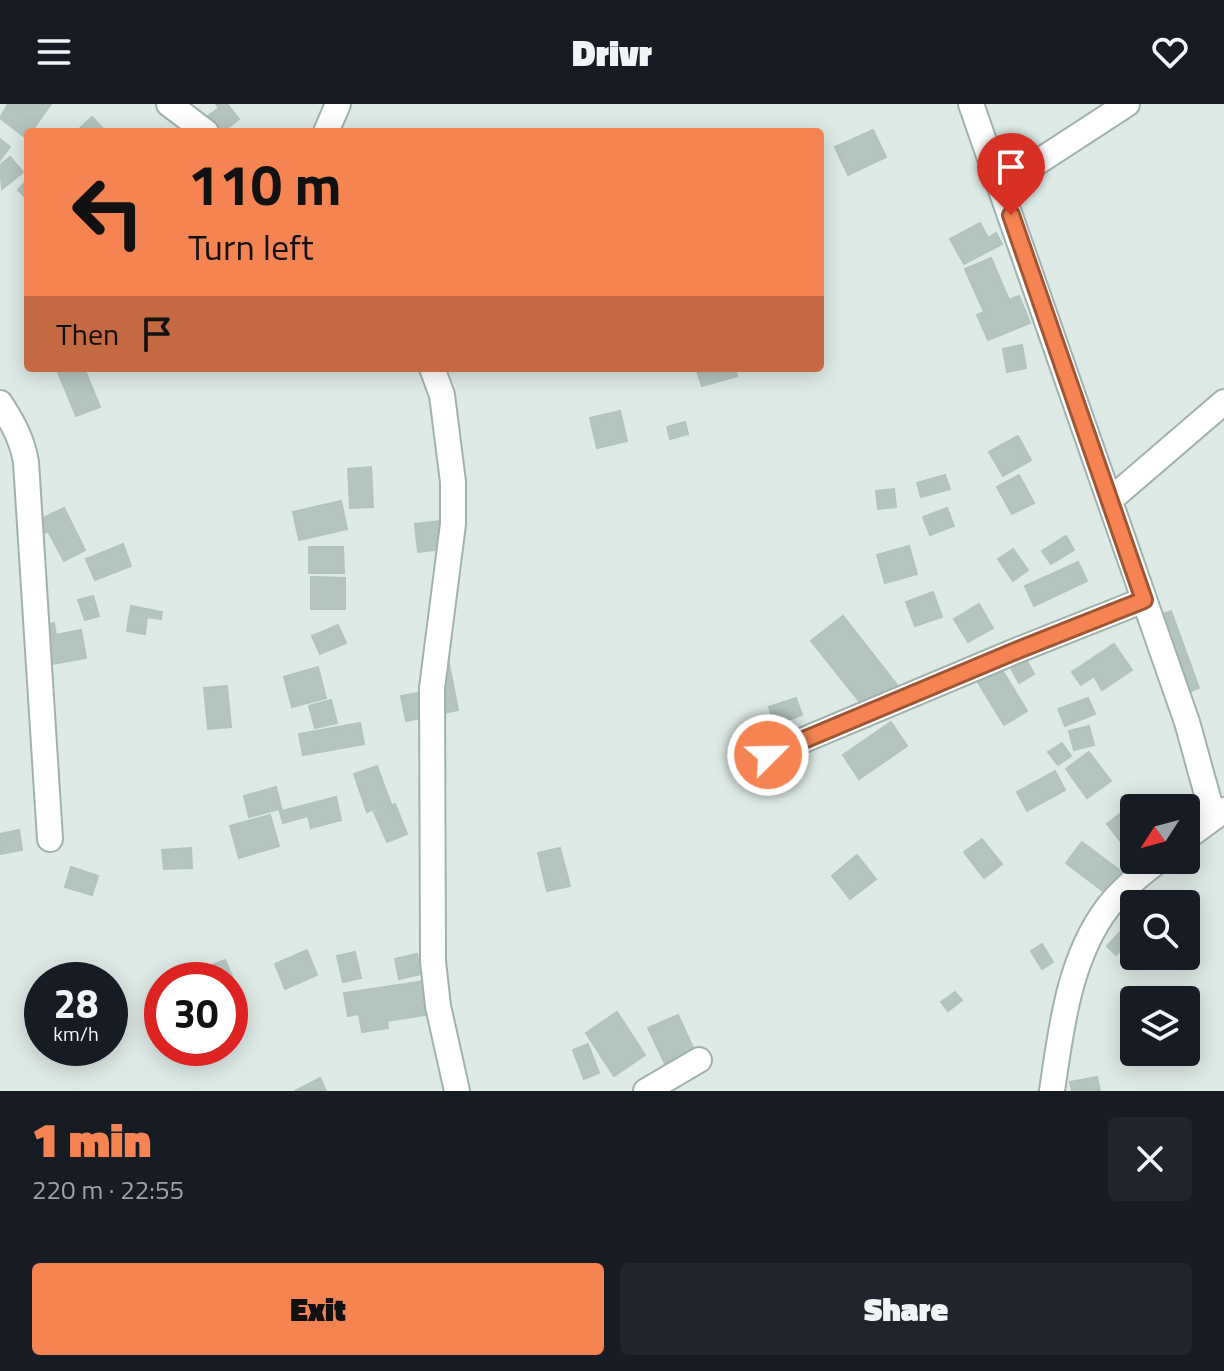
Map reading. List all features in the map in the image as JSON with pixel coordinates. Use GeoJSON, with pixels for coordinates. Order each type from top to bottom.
{"type":"FeatureCollection","features":[{"type":"Feature","properties":{"kind":"street"},"geometry":{"type":"LineString","coordinates":[[169,104],[201,128]]}},
{"type":"Feature","properties":{"kind":"street"},"geometry":{"type":"LineString","coordinates":[[328,128],[338,104]]}},
{"type":"Feature","properties":{"kind":"street"},"geometry":{"type":"LineString","coordinates":[[971,104],[1218,813],[1200,827]]}},
{"type":"Feature","properties":{"kind":"street"},"geometry":{"type":"LineString","coordinates":[[1001,186],[1127,104]]}},
{"type":"Feature","properties":{"kind":"street"},"geometry":{"type":"LineString","coordinates":[[433,372],[442,395],[453,482],[453,524],[432,688],[433,961],[438,1006],[457,1091]]}},
{"type":"Feature","properties":{"kind":"street"},"geometry":{"type":"LineString","coordinates":[[1110,500],[1224,402]]}},
{"type":"Feature","properties":{"kind":"street"},"geometry":{"type":"LineString","coordinates":[[0,403],[23,442],[26,462],[50,839]]}},
{"type":"Feature","properties":{"kind":"street"},"geometry":{"type":"LineString","coordinates":[[768,755],[1144,600]]}},
{"type":"Feature","properties":{"kind":"street"},"geometry":{"type":"LineString","coordinates":[[1052,1091],[1063,1027],[1085,944],[1108,907],[1141,874]]}},
{"type":"Feature","properties":{"kind":"street"},"geometry":{"type":"LineString","coordinates":[[646,1091],[699,1060]]}},
{"type":"Feature","properties":{"kind":"building"},"geometry":{"type":"Polygon","coordinates":[[[8,104],[51,104],[34,128],[24,128],[24,136],[0,118],[8,104]]]}},
{"type":"Feature","properties":{"kind":"building"},"geometry":{"type":"Polygon","coordinates":[[[216,104],[227,104],[239,119],[227,128],[200,128],[197,124],[219,108],[216,104]]]}},
{"type":"Feature","properties":{"kind":"building"},"geometry":{"type":"Polygon","coordinates":[[[92,117],[102,128],[80,128],[92,117]]]}},
{"type":"Feature","properties":{"kind":"building"},"geometry":{"type":"Polygon","coordinates":[[[873,130],[886,157],[848,175],[835,147],[873,130]]]}},
{"type":"Feature","properties":{"kind":"building"},"geometry":{"type":"Polygon","coordinates":[[[0,139],[10,147],[0,160],[0,139]]]}},
{"type":"Feature","properties":{"kind":"building"},"geometry":{"type":"Polygon","coordinates":[[[10,157],[23,172],[2,189],[0,165],[10,157]]]}},
{"type":"Feature","properties":{"kind":"building"},"geometry":{"type":"Polygon","coordinates":[[[980,223],[988,238],[996,233],[1002,244],[964,264],[950,239],[980,223]]]}},
{"type":"Feature","properties":{"kind":"building"},"geometry":{"type":"Polygon","coordinates":[[[991,258],[1009,300],[1019,296],[1030,323],[988,340],[977,315],[984,312],[965,269],[991,258]]]}},
{"type":"Feature","properties":{"kind":"building"},"geometry":{"type":"Polygon","coordinates":[[[1022,345],[1026,368],[1007,372],[1003,349],[1022,345]]]}},
{"type":"Feature","properties":{"kind":"building"},"geometry":{"type":"Polygon","coordinates":[[[58,372],[86,372],[100,407],[76,416],[58,372]]]}},
{"type":"Feature","properties":{"kind":"building"},"geometry":{"type":"Polygon","coordinates":[[[697,372],[736,372],[737,376],[702,386],[697,372]]]}},
{"type":"Feature","properties":{"kind":"building"},"geometry":{"type":"Polygon","coordinates":[[[620,411],[627,441],[597,448],[590,418],[620,411]]]}},
{"type":"Feature","properties":{"kind":"building"},"geometry":{"type":"Polygon","coordinates":[[[685,422],[688,434],[670,439],[667,427],[685,422]]]}},
{"type":"Feature","properties":{"kind":"building"},"geometry":{"type":"Polygon","coordinates":[[[1018,436],[1031,460],[1003,476],[989,452],[1018,436]]]}},
{"type":"Feature","properties":{"kind":"building"},"geometry":{"type":"Polygon","coordinates":[[[371,467],[373,507],[350,508],[348,469],[371,467]]]}},
{"type":"Feature","properties":{"kind":"building"},"geometry":{"type":"Polygon","coordinates":[[[945,475],[950,489],[921,497],[917,483],[945,475]]]}},
{"type":"Feature","properties":{"kind":"building"},"geometry":{"type":"Polygon","coordinates":[[[1019,475],[1034,503],[1012,514],[997,487],[1019,475]]]}},
{"type":"Feature","properties":{"kind":"building"},"geometry":{"type":"Polygon","coordinates":[[[894,489],[896,507],[878,509],[876,491],[894,489]]]}},
{"type":"Feature","properties":{"kind":"building"},"geometry":{"type":"Polygon","coordinates":[[[341,501],[347,529],[299,540],[293,512],[341,501]]]}},
{"type":"Feature","properties":{"kind":"building"},"geometry":{"type":"Polygon","coordinates":[[[64,508],[85,550],[64,561],[48,531],[43,534],[37,521],[64,508]]]}},
{"type":"Feature","properties":{"kind":"building"},"geometry":{"type":"Polygon","coordinates":[[[947,508],[954,526],[930,535],[923,517],[947,508]]]}},
{"type":"Feature","properties":{"kind":"building"},"geometry":{"type":"Polygon","coordinates":[[[440,521],[443,549],[418,552],[415,524],[440,521]]]}},
{"type":"Feature","properties":{"kind":"building"},"geometry":{"type":"Polygon","coordinates":[[[1066,536],[1074,550],[1051,564],[1042,551],[1066,536]]]}},
{"type":"Feature","properties":{"kind":"building"},"geometry":{"type":"Polygon","coordinates":[[[123,544],[131,566],[95,580],[86,559],[123,544]]]}},
{"type":"Feature","properties":{"kind":"building"},"geometry":{"type":"Polygon","coordinates":[[[909,546],[917,574],[885,583],[877,555],[909,546]]]}},
{"type":"Feature","properties":{"kind":"building"},"geometry":{"type":"Polygon","coordinates":[[[309,547],[343,547],[344,573],[309,573],[309,547]]]}},
{"type":"Feature","properties":{"kind":"building"},"geometry":{"type":"Polygon","coordinates":[[[1013,549],[1028,570],[1013,581],[998,559],[1013,549]]]}},
{"type":"Feature","properties":{"kind":"building"},"geometry":{"type":"Polygon","coordinates":[[[1078,562],[1087,581],[1034,606],[1025,586],[1078,562]]]}},
{"type":"Feature","properties":{"kind":"building"},"geometry":{"type":"Polygon","coordinates":[[[311,577],[345,578],[345,609],[311,609],[311,577]]]}},
{"type":"Feature","properties":{"kind":"building"},"geometry":{"type":"Polygon","coordinates":[[[933,592],[942,617],[915,626],[906,602],[933,592]]]}},
{"type":"Feature","properties":{"kind":"building"},"geometry":{"type":"Polygon","coordinates":[[[93,596],[99,616],[85,620],[78,600],[93,596]]]}},
{"type":"Feature","properties":{"kind":"building"},"geometry":{"type":"Polygon","coordinates":[[[979,604],[993,628],[968,642],[954,619],[979,604]]]}},
{"type":"Feature","properties":{"kind":"building"},"geometry":{"type":"Polygon","coordinates":[[[131,606],[162,612],[161,619],[147,617],[145,634],[127,631],[131,606]]]}},
{"type":"Feature","properties":{"kind":"building"},"geometry":{"type":"Polygon","coordinates":[[[1171,611],[1199,688],[1169,699],[1141,622],[1171,611]]]}},
{"type":"Feature","properties":{"kind":"building"},"geometry":{"type":"Polygon","coordinates":[[[843,616],[898,686],[867,711],[811,641],[843,616]]]}},
{"type":"Feature","properties":{"kind":"building"},"geometry":{"type":"Polygon","coordinates":[[[54,623],[56,635],[81,630],[86,658],[52,664],[49,646],[36,627],[54,623]]]}},
{"type":"Feature","properties":{"kind":"building"},"geometry":{"type":"Polygon","coordinates":[[[338,625],[346,643],[320,654],[312,636],[338,625]]]}},
{"type":"Feature","properties":{"kind":"building"},"geometry":{"type":"Polygon","coordinates":[[[1114,644],[1132,670],[1102,690],[1094,676],[1081,685],[1072,672],[1114,644]]]}},
{"type":"Feature","properties":{"kind":"building"},"geometry":{"type":"Polygon","coordinates":[[[1018,645],[1034,674],[1019,683],[1003,653],[1018,645]]]}},
{"type":"Feature","properties":{"kind":"building"},"geometry":{"type":"Polygon","coordinates":[[[448,659],[458,710],[406,721],[401,696],[429,691],[424,664],[448,659]]]}},
{"type":"Feature","properties":{"kind":"building"},"geometry":{"type":"Polygon","coordinates":[[[999,665],[1027,711],[1004,725],[976,679],[999,665]]]}},
{"type":"Feature","properties":{"kind":"building"},"geometry":{"type":"Polygon","coordinates":[[[318,667],[326,698],[292,707],[284,677],[318,667]]]}},
{"type":"Feature","properties":{"kind":"building"},"geometry":{"type":"Polygon","coordinates":[[[227,686],[231,727],[208,729],[204,688],[227,686]]]}},
{"type":"Feature","properties":{"kind":"building"},"geometry":{"type":"Polygon","coordinates":[[[796,698],[802,715],[775,725],[769,707],[796,698]]]}},
{"type":"Feature","properties":{"kind":"building"},"geometry":{"type":"Polygon","coordinates":[[[1088,698],[1095,714],[1065,726],[1058,709],[1088,698]]]}},
{"type":"Feature","properties":{"kind":"building"},"geometry":{"type":"Polygon","coordinates":[[[331,700],[337,723],[315,728],[309,706],[331,700]]]}},
{"type":"Feature","properties":{"kind":"building"},"geometry":{"type":"Polygon","coordinates":[[[891,722],[907,746],[859,779],[843,755],[891,722]]]}},
{"type":"Feature","properties":{"kind":"building"},"geometry":{"type":"Polygon","coordinates":[[[360,723],[364,744],[303,755],[299,734],[360,723]]]}},
{"type":"Feature","properties":{"kind":"building"},"geometry":{"type":"Polygon","coordinates":[[[1089,726],[1094,745],[1074,750],[1069,731],[1089,726]]]}},
{"type":"Feature","properties":{"kind":"building"},"geometry":{"type":"Polygon","coordinates":[[[1062,743],[1071,756],[1058,765],[1048,752],[1062,743]]]}},
{"type":"Feature","properties":{"kind":"building"},"geometry":{"type":"Polygon","coordinates":[[[1089,752],[1111,781],[1087,798],[1066,769],[1089,752]]]}},
{"type":"Feature","properties":{"kind":"building"},"geometry":{"type":"Polygon","coordinates":[[[377,766],[391,804],[367,812],[354,774],[377,766]]]}},
{"type":"Feature","properties":{"kind":"building"},"geometry":{"type":"Polygon","coordinates":[[[1055,771],[1065,790],[1027,811],[1017,792],[1055,771]]]}},
{"type":"Feature","properties":{"kind":"building"},"geometry":{"type":"Polygon","coordinates":[[[276,787],[282,811],[336,797],[341,820],[311,828],[308,816],[283,823],[279,809],[249,817],[244,796],[276,787]]]}},
{"type":"Feature","properties":{"kind":"building"},"geometry":{"type":"Polygon","coordinates":[[[395,804],[407,834],[387,842],[374,812],[395,804]]]}},
{"type":"Feature","properties":{"kind":"building"},"geometry":{"type":"Polygon","coordinates":[[[1120,814],[1120,841],[1107,824],[1120,814]]]}},
{"type":"Feature","properties":{"kind":"building"},"geometry":{"type":"Polygon","coordinates":[[[270,815],[279,846],[239,858],[230,826],[270,815]]]}},
{"type":"Feature","properties":{"kind":"building"},"geometry":{"type":"Polygon","coordinates":[[[19,830],[22,850],[0,854],[0,834],[19,830]]]}},
{"type":"Feature","properties":{"kind":"building"},"geometry":{"type":"Polygon","coordinates":[[[982,839],[1002,864],[984,878],[964,852],[982,839]]]}},
{"type":"Feature","properties":{"kind":"building"},"geometry":{"type":"Polygon","coordinates":[[[1082,842],[1122,874],[1107,894],[1066,863],[1082,842]]]}},
{"type":"Feature","properties":{"kind":"building"},"geometry":{"type":"Polygon","coordinates":[[[191,848],[192,868],[164,869],[162,850],[191,848]]]}},
{"type":"Feature","properties":{"kind":"building"},"geometry":{"type":"Polygon","coordinates":[[[560,848],[570,886],[547,891],[538,853],[560,848]]]}},
{"type":"Feature","properties":{"kind":"building"},"geometry":{"type":"Polygon","coordinates":[[[857,855],[876,879],[850,899],[832,876],[857,855]]]}},
{"type":"Feature","properties":{"kind":"building"},"geometry":{"type":"Polygon","coordinates":[[[71,867],[98,876],[92,895],[65,887],[71,867]]]}},
{"type":"Feature","properties":{"kind":"building"},"geometry":{"type":"Polygon","coordinates":[[[1120,932],[1120,951],[1116,955],[1107,946],[1120,932]]]}},
{"type":"Feature","properties":{"kind":"building"},"geometry":{"type":"Polygon","coordinates":[[[1042,944],[1053,962],[1042,969],[1031,951],[1042,944]]]}},
{"type":"Feature","properties":{"kind":"building"},"geometry":{"type":"Polygon","coordinates":[[[307,950],[317,975],[285,989],[275,964],[307,950]]]}},
{"type":"Feature","properties":{"kind":"building"},"geometry":{"type":"Polygon","coordinates":[[[355,952],[361,978],[343,982],[337,956],[355,952]]]}},
{"type":"Feature","properties":{"kind":"building"},"geometry":{"type":"Polygon","coordinates":[[[417,954],[421,974],[399,979],[395,959],[417,954]]]}},
{"type":"Feature","properties":{"kind":"building"},"geometry":{"type":"Polygon","coordinates":[[[426,981],[431,1014],[387,1021],[388,1028],[362,1032],[359,1014],[348,1016],[344,993],[426,981]]]}},
{"type":"Feature","properties":{"kind":"building"},"geometry":{"type":"Polygon","coordinates":[[[955,992],[962,1000],[948,1011],[941,1002],[955,992]]]}},
{"type":"Feature","properties":{"kind":"building"},"geometry":{"type":"Polygon","coordinates":[[[617,1012],[645,1055],[614,1076],[586,1033],[617,1012]]]}},
{"type":"Feature","properties":{"kind":"building"},"geometry":{"type":"Polygon","coordinates":[[[678,1015],[696,1054],[667,1068],[648,1028],[678,1015]]]}},
{"type":"Feature","properties":{"kind":"building"},"geometry":{"type":"Polygon","coordinates":[[[588,1044],[599,1073],[584,1079],[573,1050],[588,1044]]]}},
{"type":"Feature","properties":{"kind":"building"},"geometry":{"type":"Polygon","coordinates":[[[1097,1077],[1100,1091],[1072,1091],[1070,1082],[1097,1077]]]}},
{"type":"Feature","properties":{"kind":"building"},"geometry":{"type":"Polygon","coordinates":[[[320,1078],[326,1091],[295,1091],[320,1078]]]}},
{"type":"Feature","properties":{"kind":"route"},"geometry":{"type":"LineString","coordinates":[[768,755],[1144,600],[1011,215]]}}]}
